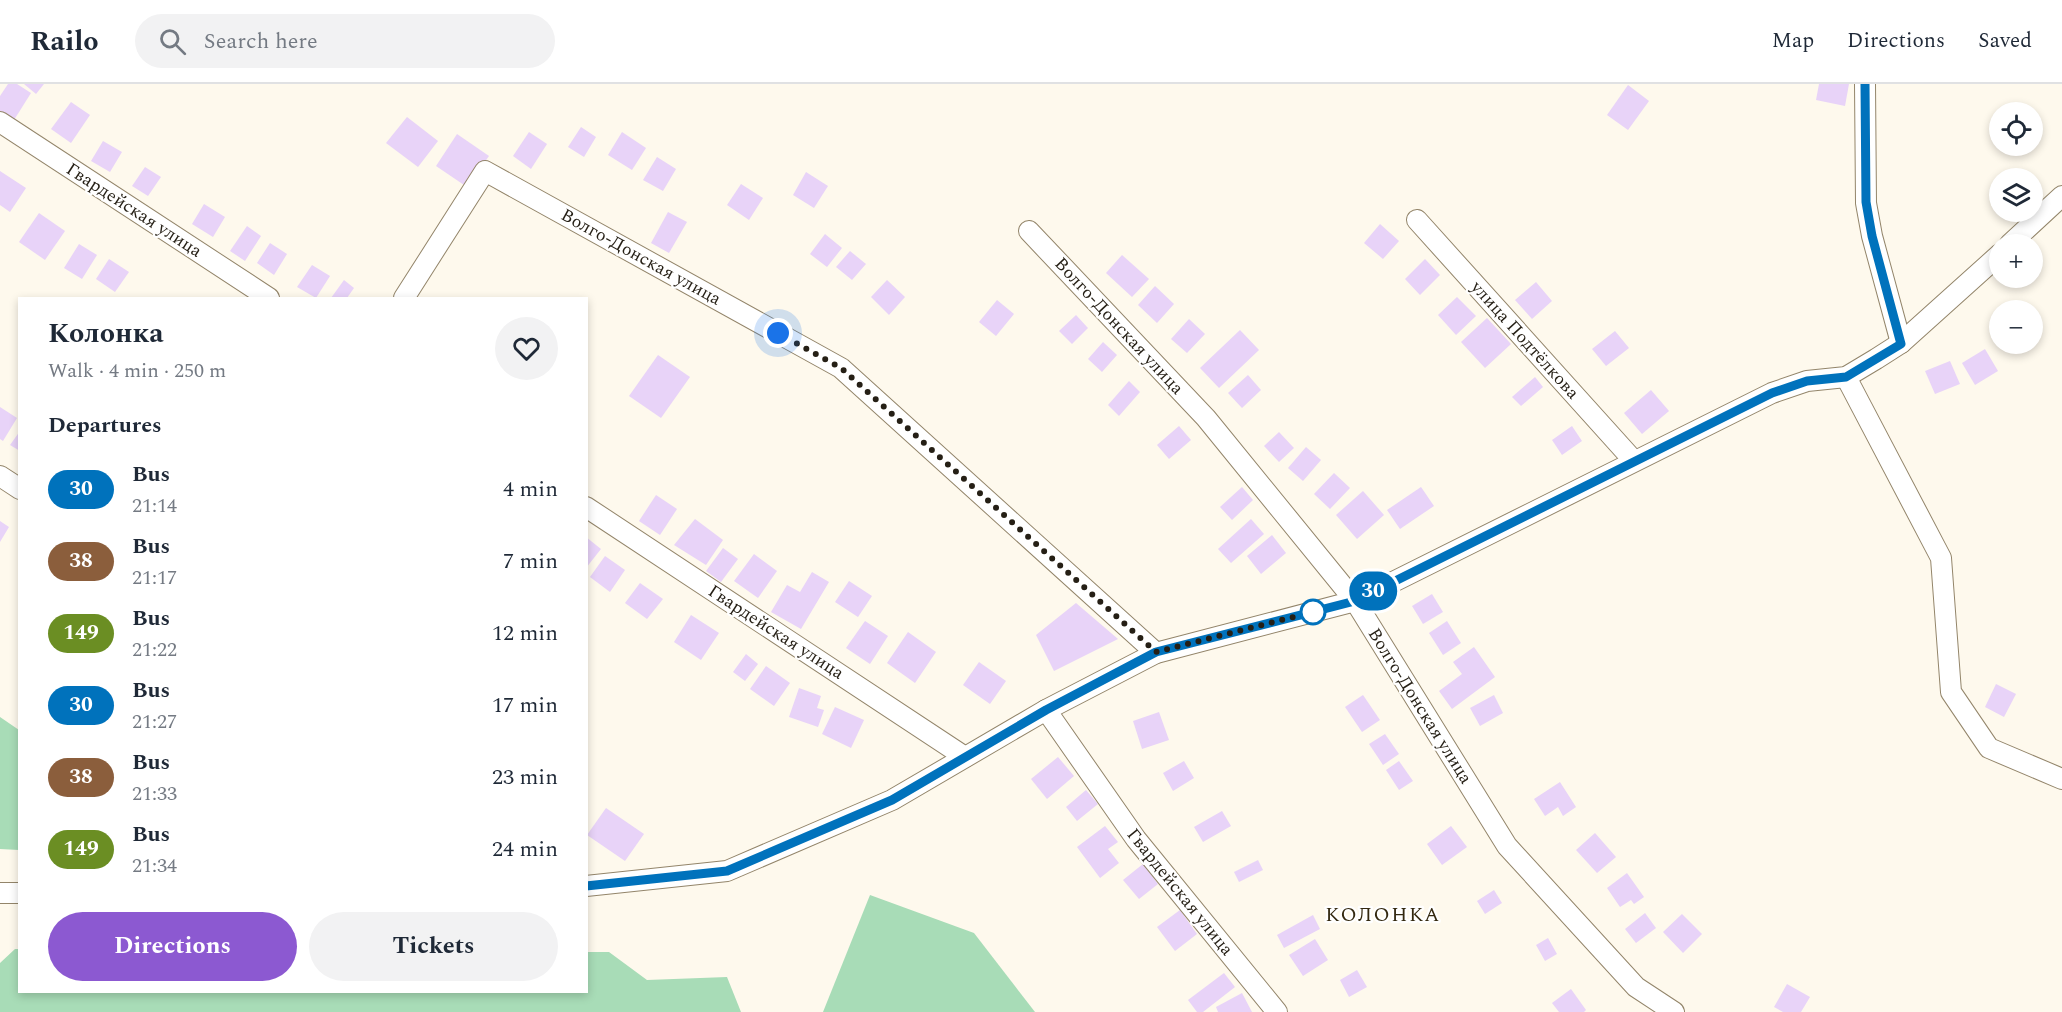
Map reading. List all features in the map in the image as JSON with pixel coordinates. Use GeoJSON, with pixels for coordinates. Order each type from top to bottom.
{"type":"FeatureCollection","features":[{"type":"Feature","properties":{"kind":"street"},"geometry":{"type":"LineString","coordinates":[[1865,84],[1866,202],[1872,236],[1901,344]]}},
{"type":"Feature","properties":{"kind":"street","name":"Гвардейская улица"},"geometry":{"type":"LineString","coordinates":[[0,122],[267,297]]}},
{"type":"Feature","properties":{"kind":"street","name":"Волго-Донская улица"},"geometry":{"type":"LineString","coordinates":[[405,297],[485,171],[841,368],[1156,652]]}},
{"type":"Feature","properties":{"kind":"street"},"geometry":{"type":"LineString","coordinates":[[2021,234],[2062,196]]}},
{"type":"Feature","properties":{"kind":"street","name":"улица Подтёлкова"},"geometry":{"type":"LineString","coordinates":[[1417,220],[1634,460]]}},
{"type":"Feature","properties":{"kind":"street","name":"Волго-Донская улица"},"geometry":{"type":"LineString","coordinates":[[1029,231],[1206,418],[1355,601],[1507,846],[1636,987],[1674,1012]]}},
{"type":"Feature","properties":{"kind":"street"},"geometry":{"type":"LineString","coordinates":[[589,884],[727,871],[892,800],[1046,710],[1156,652],[1355,601],[1772,393],[1807,381],[1846,377],[1901,344],[1989,264]]}},
{"type":"Feature","properties":{"kind":"street"},"geometry":{"type":"LineString","coordinates":[[1846,377],[1941,558],[1952,692],[1989,748],[2062,779]]}},
{"type":"Feature","properties":{"kind":"street"},"geometry":{"type":"LineString","coordinates":[[0,476],[18,488]]}},
{"type":"Feature","properties":{"kind":"street","name":"Гвардейская улица"},"geometry":{"type":"LineString","coordinates":[[588,508],[965,757]]}},
{"type":"Feature","properties":{"kind":"street","name":"Гвардейская улица"},"geometry":{"type":"LineString","coordinates":[[1046,710],[1136,839],[1277,1012]]}},
{"type":"Feature","properties":{"kind":"street"},"geometry":{"type":"LineString","coordinates":[[0,893],[18,893]]}},
{"type":"Feature","properties":{"kind":"green space"},"geometry":{"type":"Polygon","coordinates":[[[0,717],[18,729],[18,850],[0,849],[0,717]]]}},
{"type":"Feature","properties":{"kind":"green space"},"geometry":{"type":"Polygon","coordinates":[[[870,895],[974,933],[1035,1012],[823,1012],[870,895]]]}},
{"type":"Feature","properties":{"kind":"green space"},"geometry":{"type":"Polygon","coordinates":[[[15,949],[18,949],[18,993],[588,993],[588,952],[609,952],[647,980],[727,977],[741,1012],[0,1012],[0,963],[15,949]]]}},
{"type":"Feature","properties":{"kind":"building"},"geometry":{"type":"Polygon","coordinates":[[[8,84],[17,84],[31,93],[14,120],[0,111],[0,96],[8,84]]]}},
{"type":"Feature","properties":{"kind":"building"},"geometry":{"type":"Polygon","coordinates":[[[24,84],[44,84],[36,94],[24,84]]]}},
{"type":"Feature","properties":{"kind":"building"},"geometry":{"type":"Polygon","coordinates":[[[1819,84],[1849,84],[1845,106],[1816,100],[1819,84]]]}},
{"type":"Feature","properties":{"kind":"building"},"geometry":{"type":"Polygon","coordinates":[[[1628,85],[1649,101],[1628,130],[1607,115],[1628,85]]]}},
{"type":"Feature","properties":{"kind":"building"},"geometry":{"type":"Polygon","coordinates":[[[71,102],[90,115],[71,143],[51,129],[71,102]]]}},
{"type":"Feature","properties":{"kind":"building"},"geometry":{"type":"Polygon","coordinates":[[[407,117],[438,141],[418,167],[386,143],[407,117]]]}},
{"type":"Feature","properties":{"kind":"building"},"geometry":{"type":"Polygon","coordinates":[[[581,127],[596,137],[584,157],[568,147],[581,127]]]}},
{"type":"Feature","properties":{"kind":"building"},"geometry":{"type":"Polygon","coordinates":[[[529,132],[547,144],[531,169],[513,156],[529,132]]]}},
{"type":"Feature","properties":{"kind":"building"},"geometry":{"type":"Polygon","coordinates":[[[622,132],[646,148],[632,170],[608,155],[622,132]]]}},
{"type":"Feature","properties":{"kind":"building"},"geometry":{"type":"Polygon","coordinates":[[[457,134],[489,156],[467,187],[436,166],[457,134]]]}},
{"type":"Feature","properties":{"kind":"building"},"geometry":{"type":"Polygon","coordinates":[[[103,141],[122,152],[110,172],[91,161],[103,141]]]}},
{"type":"Feature","properties":{"kind":"building"},"geometry":{"type":"Polygon","coordinates":[[[657,157],[676,169],[663,191],[643,180],[657,157]]]}},
{"type":"Feature","properties":{"kind":"building"},"geometry":{"type":"Polygon","coordinates":[[[145,167],[161,177],[148,196],[132,186],[145,167]]]}},
{"type":"Feature","properties":{"kind":"building"},"geometry":{"type":"Polygon","coordinates":[[[0,171],[26,188],[10,212],[0,205],[0,171]]]}},
{"type":"Feature","properties":{"kind":"building"},"geometry":{"type":"Polygon","coordinates":[[[806,172],[828,186],[814,208],[793,195],[806,172]]]}},
{"type":"Feature","properties":{"kind":"building"},"geometry":{"type":"Polygon","coordinates":[[[741,184],[763,198],[749,220],[727,205],[741,184]]]}},
{"type":"Feature","properties":{"kind":"building"},"geometry":{"type":"Polygon","coordinates":[[[204,204],[225,217],[213,237],[192,224],[204,204]]]}},
{"type":"Feature","properties":{"kind":"building"},"geometry":{"type":"Polygon","coordinates":[[[668,212],[687,222],[669,253],[651,243],[668,212]]]}},
{"type":"Feature","properties":{"kind":"building"},"geometry":{"type":"Polygon","coordinates":[[[39,213],[65,231],[45,260],[19,242],[39,213]]]}},
{"type":"Feature","properties":{"kind":"building"},"geometry":{"type":"Polygon","coordinates":[[[1380,224],[1399,241],[1383,259],[1364,243],[1380,224]]]}},
{"type":"Feature","properties":{"kind":"building"},"geometry":{"type":"Polygon","coordinates":[[[247,226],[261,236],[245,261],[230,251],[247,226]]]}},
{"type":"Feature","properties":{"kind":"building"},"geometry":{"type":"Polygon","coordinates":[[[825,234],[842,248],[827,267],[810,254],[825,234]]]}},
{"type":"Feature","properties":{"kind":"building"},"geometry":{"type":"Polygon","coordinates":[[[270,243],[287,254],[274,275],[257,263],[270,243]]]}},
{"type":"Feature","properties":{"kind":"building"},"geometry":{"type":"Polygon","coordinates":[[[79,244],[97,255],[82,279],[64,268],[79,244]]]}},
{"type":"Feature","properties":{"kind":"building"},"geometry":{"type":"Polygon","coordinates":[[[850,251],[866,264],[852,280],[836,267],[850,251]]]}},
{"type":"Feature","properties":{"kind":"building"},"geometry":{"type":"Polygon","coordinates":[[[1122,255],[1149,279],[1132,297],[1106,273],[1122,255]]]}},
{"type":"Feature","properties":{"kind":"building"},"geometry":{"type":"Polygon","coordinates":[[[109,259],[129,272],[115,292],[96,279],[109,259]]]}},
{"type":"Feature","properties":{"kind":"building"},"geometry":{"type":"Polygon","coordinates":[[[1425,259],[1440,275],[1420,295],[1405,279],[1425,259]]]}},
{"type":"Feature","properties":{"kind":"building"},"geometry":{"type":"Polygon","coordinates":[[[312,265],[330,276],[317,297],[297,287],[312,265]]]}},
{"type":"Feature","properties":{"kind":"building"},"geometry":{"type":"Polygon","coordinates":[[[344,280],[354,288],[348,297],[332,297],[344,280]]]}},
{"type":"Feature","properties":{"kind":"building"},"geometry":{"type":"Polygon","coordinates":[[[887,280],[905,297],[889,315],[871,297],[887,280]]]}},
{"type":"Feature","properties":{"kind":"building"},"geometry":{"type":"Polygon","coordinates":[[[1536,282],[1552,301],[1532,319],[1515,300],[1536,282]]]}},
{"type":"Feature","properties":{"kind":"building"},"geometry":{"type":"Polygon","coordinates":[[[1155,286],[1174,304],[1157,323],[1138,305],[1155,286]]]}},
{"type":"Feature","properties":{"kind":"building"},"geometry":{"type":"Polygon","coordinates":[[[1457,297],[1476,316],[1456,335],[1438,315],[1457,297]]]}},
{"type":"Feature","properties":{"kind":"building"},"geometry":{"type":"Polygon","coordinates":[[[997,300],[1014,314],[996,336],[979,322],[997,300]]]}},
{"type":"Feature","properties":{"kind":"building"},"geometry":{"type":"Polygon","coordinates":[[[1076,315],[1088,328],[1072,344],[1059,331],[1076,315]]]}},
{"type":"Feature","properties":{"kind":"building"},"geometry":{"type":"Polygon","coordinates":[[[1487,318],[1511,344],[1485,368],[1461,342],[1487,318]]]}},
{"type":"Feature","properties":{"kind":"building"},"geometry":{"type":"Polygon","coordinates":[[[1189,319],[1205,334],[1187,353],[1171,339],[1189,319]]]}},
{"type":"Feature","properties":{"kind":"building"},"geometry":{"type":"Polygon","coordinates":[[[1240,330],[1259,350],[1219,388],[1200,368],[1240,330]]]}},
{"type":"Feature","properties":{"kind":"building"},"geometry":{"type":"Polygon","coordinates":[[[1615,331],[1629,348],[1606,366],[1592,349],[1615,331]]]}},
{"type":"Feature","properties":{"kind":"building"},"geometry":{"type":"Polygon","coordinates":[[[1103,342],[1117,355],[1102,372],[1088,359],[1103,342]]]}},
{"type":"Feature","properties":{"kind":"building"},"geometry":{"type":"Polygon","coordinates":[[[1985,349],[1998,371],[1975,385],[1962,363],[1985,349]]]}},
{"type":"Feature","properties":{"kind":"building"},"geometry":{"type":"Polygon","coordinates":[[[658,355],[690,377],[661,418],[629,396],[658,355]]]}},
{"type":"Feature","properties":{"kind":"building"},"geometry":{"type":"Polygon","coordinates":[[[1950,361],[1960,384],[1935,394],[1925,371],[1950,361]]]}},
{"type":"Feature","properties":{"kind":"building"},"geometry":{"type":"Polygon","coordinates":[[[1248,375],[1261,390],[1242,408],[1228,393],[1248,375]]]}},
{"type":"Feature","properties":{"kind":"building"},"geometry":{"type":"Polygon","coordinates":[[[1535,377],[1543,387],[1521,406],[1512,397],[1535,377]]]}},
{"type":"Feature","properties":{"kind":"building"},"geometry":{"type":"Polygon","coordinates":[[[1129,381],[1140,392],[1119,416],[1108,405],[1129,381]]]}},
{"type":"Feature","properties":{"kind":"building"},"geometry":{"type":"Polygon","coordinates":[[[1651,390],[1669,411],[1642,434],[1624,413],[1651,390]]]}},
{"type":"Feature","properties":{"kind":"building"},"geometry":{"type":"Polygon","coordinates":[[[0,407],[17,418],[3,441],[0,439],[0,407]]]}},
{"type":"Feature","properties":{"kind":"building"},"geometry":{"type":"Polygon","coordinates":[[[1179,426],[1191,440],[1169,459],[1157,445],[1179,426]]]}},
{"type":"Feature","properties":{"kind":"building"},"geometry":{"type":"Polygon","coordinates":[[[1572,426],[1582,441],[1562,455],[1552,440],[1572,426]]]}},
{"type":"Feature","properties":{"kind":"building"},"geometry":{"type":"Polygon","coordinates":[[[1279,432],[1294,448],[1279,462],[1264,446],[1279,432]]]}},
{"type":"Feature","properties":{"kind":"building"},"geometry":{"type":"Polygon","coordinates":[[[18,434],[18,450],[10,445],[18,434]]]}},
{"type":"Feature","properties":{"kind":"building"},"geometry":{"type":"Polygon","coordinates":[[[1306,447],[1321,460],[1303,481],[1288,468],[1306,447]]]}},
{"type":"Feature","properties":{"kind":"building"},"geometry":{"type":"Polygon","coordinates":[[[1334,473],[1350,488],[1330,509],[1314,494],[1334,473]]]}},
{"type":"Feature","properties":{"kind":"building"},"geometry":{"type":"Polygon","coordinates":[[[1242,487],[1253,500],[1232,520],[1220,507],[1242,487]]]}},
{"type":"Feature","properties":{"kind":"building"},"geometry":{"type":"Polygon","coordinates":[[[1421,487],[1434,506],[1400,529],[1387,510],[1421,487]]]}},
{"type":"Feature","properties":{"kind":"building"},"geometry":{"type":"Polygon","coordinates":[[[1363,491],[1384,515],[1357,539],[1336,515],[1363,491]]]}},
{"type":"Feature","properties":{"kind":"building"},"geometry":{"type":"Polygon","coordinates":[[[656,495],[677,509],[660,535],[639,521],[656,495]]]}},
{"type":"Feature","properties":{"kind":"building"},"geometry":{"type":"Polygon","coordinates":[[[695,519],[723,540],[706,565],[674,545],[695,519]]]}},
{"type":"Feature","properties":{"kind":"building"},"geometry":{"type":"Polygon","coordinates":[[[1251,519],[1264,534],[1231,563],[1218,549],[1251,519]]]}},
{"type":"Feature","properties":{"kind":"building"},"geometry":{"type":"Polygon","coordinates":[[[0,521],[9,527],[0,542],[0,521]]]}},
{"type":"Feature","properties":{"kind":"building"},"geometry":{"type":"Polygon","coordinates":[[[1272,535],[1286,553],[1261,574],[1247,556],[1272,535]]]}},
{"type":"Feature","properties":{"kind":"building"},"geometry":{"type":"Polygon","coordinates":[[[588,539],[601,549],[588,565],[588,539]]]}},
{"type":"Feature","properties":{"kind":"building"},"geometry":{"type":"Polygon","coordinates":[[[723,548],[738,559],[721,582],[706,571],[723,548]]]}},
{"type":"Feature","properties":{"kind":"building"},"geometry":{"type":"Polygon","coordinates":[[[754,554],[777,571],[758,598],[734,581],[754,554]]]}},
{"type":"Feature","properties":{"kind":"building"},"geometry":{"type":"Polygon","coordinates":[[[605,556],[625,570],[610,592],[590,577],[605,556]]]}},
{"type":"Feature","properties":{"kind":"building"},"geometry":{"type":"Polygon","coordinates":[[[812,572],[829,582],[801,629],[771,612],[787,585],[800,592],[812,572]]]}},
{"type":"Feature","properties":{"kind":"building"},"geometry":{"type":"Polygon","coordinates":[[[849,581],[872,596],[858,617],[835,602],[849,581]]]}},
{"type":"Feature","properties":{"kind":"building"},"geometry":{"type":"Polygon","coordinates":[[[640,583],[663,599],[647,619],[625,603],[640,583]]]}},
{"type":"Feature","properties":{"kind":"building"},"geometry":{"type":"Polygon","coordinates":[[[1432,594],[1443,612],[1423,624],[1412,606],[1432,594]]]}},
{"type":"Feature","properties":{"kind":"building"},"geometry":{"type":"Polygon","coordinates":[[[1076,603],[1118,639],[1054,671],[1036,635],[1076,603]]]}},
{"type":"Feature","properties":{"kind":"building"},"geometry":{"type":"Polygon","coordinates":[[[691,615],[719,633],[701,660],[674,642],[691,615]]]}},
{"type":"Feature","properties":{"kind":"building"},"geometry":{"type":"Polygon","coordinates":[[[865,621],[888,636],[870,664],[846,648],[865,621]]]}},
{"type":"Feature","properties":{"kind":"building"},"geometry":{"type":"Polygon","coordinates":[[[1447,621],[1461,643],[1443,655],[1429,633],[1447,621]]]}},
{"type":"Feature","properties":{"kind":"building"},"geometry":{"type":"Polygon","coordinates":[[[908,632],[936,652],[915,683],[887,663],[908,632]]]}},
{"type":"Feature","properties":{"kind":"building"},"geometry":{"type":"Polygon","coordinates":[[[1474,647],[1495,677],[1452,709],[1439,691],[1462,674],[1453,662],[1474,647]]]}},
{"type":"Feature","properties":{"kind":"building"},"geometry":{"type":"Polygon","coordinates":[[[746,654],[758,664],[745,681],[733,672],[746,654]]]}},
{"type":"Feature","properties":{"kind":"building"},"geometry":{"type":"Polygon","coordinates":[[[979,662],[1006,681],[990,704],[963,685],[979,662]]]}},
{"type":"Feature","properties":{"kind":"building"},"geometry":{"type":"Polygon","coordinates":[[[766,666],[790,683],[774,706],[750,689],[766,666]]]}},
{"type":"Feature","properties":{"kind":"building"},"geometry":{"type":"Polygon","coordinates":[[[1996,684],[2016,694],[2004,717],[1985,707],[1996,684]]]}},
{"type":"Feature","properties":{"kind":"building"},"geometry":{"type":"Polygon","coordinates":[[[799,688],[821,696],[817,708],[824,710],[818,727],[789,717],[799,688]]]}},
{"type":"Feature","properties":{"kind":"building"},"geometry":{"type":"Polygon","coordinates":[[[1363,695],[1380,720],[1362,732],[1345,707],[1363,695]]]}},
{"type":"Feature","properties":{"kind":"building"},"geometry":{"type":"Polygon","coordinates":[[[1494,695],[1503,713],[1480,726],[1470,708],[1494,695]]]}},
{"type":"Feature","properties":{"kind":"building"},"geometry":{"type":"Polygon","coordinates":[[[835,707],[864,720],[851,748],[822,734],[835,707]]]}},
{"type":"Feature","properties":{"kind":"building"},"geometry":{"type":"Polygon","coordinates":[[[1159,712],[1169,740],[1142,749],[1133,721],[1159,712]]]}},
{"type":"Feature","properties":{"kind":"building"},"geometry":{"type":"Polygon","coordinates":[[[1385,734],[1399,754],[1383,765],[1369,744],[1385,734]]]}},
{"type":"Feature","properties":{"kind":"building"},"geometry":{"type":"Polygon","coordinates":[[[1058,757],[1074,776],[1047,799],[1031,779],[1058,757]]]}},
{"type":"Feature","properties":{"kind":"building"},"geometry":{"type":"Polygon","coordinates":[[[1184,761],[1194,778],[1173,791],[1163,773],[1184,761]]]}},
{"type":"Feature","properties":{"kind":"building"},"geometry":{"type":"Polygon","coordinates":[[[1399,761],[1413,781],[1399,790],[1386,770],[1399,761]]]}},
{"type":"Feature","properties":{"kind":"building"},"geometry":{"type":"Polygon","coordinates":[[[1560,782],[1576,807],[1563,816],[1558,807],[1545,816],[1534,799],[1560,782]]]}},
{"type":"Feature","properties":{"kind":"building"},"geometry":{"type":"Polygon","coordinates":[[[1086,790],[1098,804],[1077,821],[1066,807],[1086,790]]]}},
{"type":"Feature","properties":{"kind":"building"},"geometry":{"type":"Polygon","coordinates":[[[606,808],[644,834],[625,861],[588,834],[606,808]]]}},
{"type":"Feature","properties":{"kind":"building"},"geometry":{"type":"Polygon","coordinates":[[[1222,811],[1231,826],[1203,842],[1194,827],[1222,811]]]}},
{"type":"Feature","properties":{"kind":"building"},"geometry":{"type":"Polygon","coordinates":[[[1105,826],[1118,842],[1108,849],[1119,863],[1100,878],[1077,847],[1105,826]]]}},
{"type":"Feature","properties":{"kind":"building"},"geometry":{"type":"Polygon","coordinates":[[[1451,826],[1467,847],[1442,865],[1427,844],[1451,826]]]}},
{"type":"Feature","properties":{"kind":"building"},"geometry":{"type":"Polygon","coordinates":[[[1595,833],[1616,857],[1597,873],[1576,850],[1595,833]]]}},
{"type":"Feature","properties":{"kind":"building"},"geometry":{"type":"Polygon","coordinates":[[[1258,860],[1263,870],[1239,882],[1234,872],[1258,860]]]}},
{"type":"Feature","properties":{"kind":"building"},"geometry":{"type":"Polygon","coordinates":[[[1143,864],[1158,884],[1139,899],[1123,880],[1143,864]]]}},
{"type":"Feature","properties":{"kind":"building"},"geometry":{"type":"Polygon","coordinates":[[[1627,873],[1644,897],[1634,904],[1631,900],[1620,907],[1607,888],[1627,873]]]}},
{"type":"Feature","properties":{"kind":"building"},"geometry":{"type":"Polygon","coordinates":[[[1494,890],[1502,903],[1485,914],[1477,901],[1494,890]]]}},
{"type":"Feature","properties":{"kind":"building"},"geometry":{"type":"Polygon","coordinates":[[[1180,910],[1197,934],[1175,951],[1157,927],[1180,910]]]}},
{"type":"Feature","properties":{"kind":"building"},"geometry":{"type":"Polygon","coordinates":[[[1645,913],[1656,928],[1636,943],[1625,929],[1645,913]]]}},
{"type":"Feature","properties":{"kind":"building"},"geometry":{"type":"Polygon","coordinates":[[[1682,914],[1702,934],[1683,953],[1663,932],[1682,914]]]}},
{"type":"Feature","properties":{"kind":"building"},"geometry":{"type":"Polygon","coordinates":[[[1313,915],[1320,929],[1284,948],[1277,935],[1313,915]]]}},
{"type":"Feature","properties":{"kind":"building"},"geometry":{"type":"Polygon","coordinates":[[[1548,938],[1557,954],[1545,961],[1536,945],[1548,938]]]}},
{"type":"Feature","properties":{"kind":"building"},"geometry":{"type":"Polygon","coordinates":[[[1315,939],[1328,960],[1303,976],[1289,955],[1315,939]]]}},
{"type":"Feature","properties":{"kind":"building"},"geometry":{"type":"Polygon","coordinates":[[[1357,970],[1367,987],[1349,997],[1340,980],[1357,970]]]}},
{"type":"Feature","properties":{"kind":"building"},"geometry":{"type":"Polygon","coordinates":[[[1224,973],[1235,987],[1203,1012],[1197,1012],[1188,1000],[1224,973]]]}},
{"type":"Feature","properties":{"kind":"building"},"geometry":{"type":"Polygon","coordinates":[[[1787,984],[1810,997],[1801,1012],[1783,1012],[1774,1007],[1787,984]]]}},
{"type":"Feature","properties":{"kind":"building"},"geometry":{"type":"Polygon","coordinates":[[[1571,989],[1586,1010],[1584,1012],[1559,1012],[1552,1003],[1571,989]]]}},
{"type":"Feature","properties":{"kind":"building"},"geometry":{"type":"Polygon","coordinates":[[[1242,993],[1252,1012],[1218,1012],[1216,1007],[1242,993]]]}},
{"type":"Feature","properties":{"kind":"bus line","name":"30"},"geometry":{"type":"LineString","coordinates":[[588,886],[727,871],[892,800],[1046,710],[1156,652],[1355,601],[1772,393],[1807,381],[1846,377],[1901,344],[1872,236],[1866,202],[1865,84]]}},
{"type":"Feature","properties":{"kind":"district","name":"КОЛОНКА"},"geometry":{"type":"Point","coordinates":[1383,915]}},
{"type":"Feature","properties":{"kind":"route"},"geometry":{"type":"LineString","coordinates":[[778,333],[841,368],[1156,652],[1313,612]]}}]}
